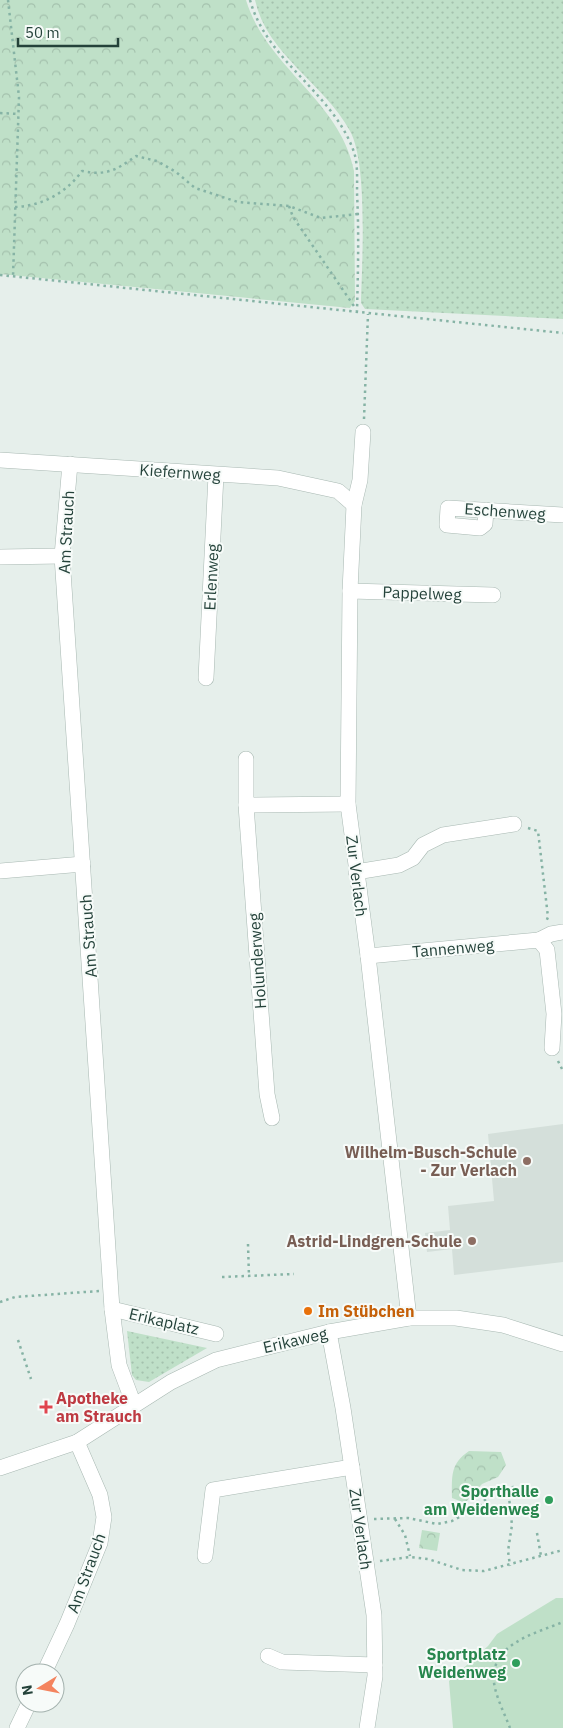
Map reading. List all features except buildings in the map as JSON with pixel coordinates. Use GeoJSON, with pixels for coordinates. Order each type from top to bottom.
{"type":"FeatureCollection","features":[{"type":"Feature","properties":{"kind":"street","name":"Zur Verlach"},"geometry":{"type":"LineString","coordinates":[[363,432],[360,480],[354,504],[350,591],[348,804],[368,956],[409,1318]]}},
{"type":"Feature","properties":{"kind":"street","name":"Kiefernweg"},"geometry":{"type":"LineString","coordinates":[[0,460],[278,478],[338,491],[354,504]]}},
{"type":"Feature","properties":{"kind":"street","name":"Am Strauch"},"geometry":{"type":"LineString","coordinates":[[70,464],[62,556],[112,1309],[119,1365],[134,1405]]}},
{"type":"Feature","properties":{"kind":"street","name":"Erlenweg"},"geometry":{"type":"LineString","coordinates":[[206,678],[216,475]]}},
{"type":"Feature","properties":{"kind":"street","name":"Eschenweg"},"geometry":{"type":"LineString","coordinates":[[448,508],[563,515]]}},
{"type":"Feature","properties":{"kind":"street"},"geometry":{"type":"LineString","coordinates":[[0,557],[62,556]]}},
{"type":"Feature","properties":{"kind":"street","name":"Pappelweg"},"geometry":{"type":"LineString","coordinates":[[350,591],[494,596]]}},
{"type":"Feature","properties":{"kind":"street","name":"Holunderweg"},"geometry":{"type":"LineString","coordinates":[[246,759],[246,805],[267,1094],[272,1118]]}},
{"type":"Feature","properties":{"kind":"street"},"geometry":{"type":"LineString","coordinates":[[246,805],[348,804]]}},
{"type":"Feature","properties":{"kind":"street"},"geometry":{"type":"LineString","coordinates":[[356,872],[399,865],[413,858],[423,845],[443,835],[514,824]]}},
{"type":"Feature","properties":{"kind":"street"},"geometry":{"type":"LineString","coordinates":[[0,871],[83,864]]}},
{"type":"Feature","properties":{"kind":"street","name":"Tannenweg"},"geometry":{"type":"LineString","coordinates":[[368,956],[563,932]]}},
{"type":"Feature","properties":{"kind":"street"},"geometry":{"type":"LineString","coordinates":[[541,934],[547,950],[554,1014],[552,1048]]}},
{"type":"Feature","properties":{"kind":"street","name":"Erikaplatz"},"geometry":{"type":"LineString","coordinates":[[112,1309],[216,1334]]}},
{"type":"Feature","properties":{"kind":"street","name":"Erikaweg"},"geometry":{"type":"LineString","coordinates":[[0,1468],[77,1442],[171,1382],[216,1360],[328,1332],[409,1318],[456,1318],[503,1325],[563,1344]]}},
{"type":"Feature","properties":{"kind":"street","name":"Zur Verlach"},"geometry":{"type":"LineString","coordinates":[[328,1332],[352,1467],[374,1615],[375,1665],[367,1728]]}},
{"type":"Feature","properties":{"kind":"street","name":"Am Strauch"},"geometry":{"type":"LineString","coordinates":[[49,1663],[100,1544],[104,1517],[100,1495],[77,1442]]}},
{"type":"Feature","properties":{"kind":"street"},"geometry":{"type":"LineString","coordinates":[[205,1556],[213,1490],[352,1467]]}},
{"type":"Feature","properties":{"kind":"street"},"geometry":{"type":"LineString","coordinates":[[268,1656],[282,1662],[375,1665]]}},
{"type":"Feature","properties":{"kind":"street"},"geometry":{"type":"LineString","coordinates":[[18,1728],[25,1713]]}},
{"type":"Feature","properties":{"kind":"path"},"geometry":{"type":"LineString","coordinates":[[8,0],[19,114],[13,277]]}},
{"type":"Feature","properties":{"kind":"path"},"geometry":{"type":"LineString","coordinates":[[250,0],[262,31],[271,44],[324,103],[346,134],[355,159],[358,214],[357,311]]}},
{"type":"Feature","properties":{"kind":"path"},"geometry":{"type":"LineString","coordinates":[[0,113],[19,114]]}},
{"type":"Feature","properties":{"kind":"path"},"geometry":{"type":"LineString","coordinates":[[15,207],[41,202],[65,191],[82,171],[101,175],[119,168],[136,156],[157,160],[176,172],[195,188],[238,202],[289,206],[321,218],[358,214]]}},
{"type":"Feature","properties":{"kind":"path"},"geometry":{"type":"LineString","coordinates":[[289,206],[292,217],[357,311]]}},
{"type":"Feature","properties":{"kind":"path"},"geometry":{"type":"LineString","coordinates":[[0,275],[563,333]]}},
{"type":"Feature","properties":{"kind":"path"},"geometry":{"type":"LineString","coordinates":[[363,432],[368,314]]}},
{"type":"Feature","properties":{"kind":"path"},"geometry":{"type":"LineString","coordinates":[[514,824],[538,831],[548,917],[541,934]]}},
{"type":"Feature","properties":{"kind":"path"},"geometry":{"type":"LineString","coordinates":[[248,1244],[248,1277]]}},
{"type":"Feature","properties":{"kind":"path"},"geometry":{"type":"LineString","coordinates":[[222,1277],[294,1274]]}},
{"type":"Feature","properties":{"kind":"path"},"geometry":{"type":"LineString","coordinates":[[0,1302],[15,1297],[102,1290]]}},
{"type":"Feature","properties":{"kind":"path"},"geometry":{"type":"LineString","coordinates":[[18,1340],[31,1379]]}},
{"type":"Feature","properties":{"kind":"path"},"geometry":{"type":"LineString","coordinates":[[373,1519],[408,1518],[437,1524],[452,1521],[478,1507],[495,1490],[514,1487]]}},
{"type":"Feature","properties":{"kind":"path"},"geometry":{"type":"LineString","coordinates":[[508,1488],[512,1525],[508,1551],[510,1566]]}},
{"type":"Feature","properties":{"kind":"path"},"geometry":{"type":"LineString","coordinates":[[395,1519],[405,1535],[410,1557]]}},
{"type":"Feature","properties":{"kind":"path"},"geometry":{"type":"LineString","coordinates":[[537,1533],[541,1556]]}},
{"type":"Feature","properties":{"kind":"path"},"geometry":{"type":"LineString","coordinates":[[380,1561],[410,1557],[428,1559],[462,1570],[484,1572],[563,1550]]}},
{"type":"Feature","properties":{"kind":"path"},"geometry":{"type":"LineString","coordinates":[[510,1728],[494,1686],[499,1658],[513,1642],[563,1622]]}},
{"type":"Feature","properties":{"kind":"shaded area"},"geometry":{"type":"Polygon","coordinates":[[[563,1124],[563,1262],[454,1275],[452,1249],[427,1252],[425,1233],[450,1230],[448,1206],[494,1201],[488,1134],[563,1124]]]}},
{"type":"Feature","properties":{"kind":"green space"},"geometry":{"type":"Polygon","coordinates":[[[0,0],[246,0],[256,24],[269,45],[319,104],[334,124],[346,146],[354,171],[355,301],[350,308],[0,274],[0,0]]]}},
{"type":"Feature","properties":{"kind":"green space"},"geometry":{"type":"Polygon","coordinates":[[[255,0],[563,0],[563,319],[365,309],[361,303],[363,214],[362,189],[356,146],[350,131],[339,114],[283,53],[271,37],[261,19],[255,0]]]}},
{"type":"Feature","properties":{"kind":"green space"},"geometry":{"type":"Polygon","coordinates":[[[127,1331],[207,1348],[149,1382],[136,1380],[132,1375],[127,1331]]]}},
{"type":"Feature","properties":{"kind":"green space"},"geometry":{"type":"Polygon","coordinates":[[[469,1451],[501,1452],[506,1465],[498,1477],[482,1484],[465,1503],[452,1498],[452,1477],[458,1461],[469,1451]]]}},
{"type":"Feature","properties":{"kind":"green space"},"geometry":{"type":"Polygon","coordinates":[[[422,1530],[440,1533],[437,1551],[419,1548],[422,1530]]]}},
{"type":"Feature","properties":{"kind":"green space","name":"Sportplatz Weidenweg"},"geometry":{"type":"Polygon","coordinates":[[[556,1598],[563,1598],[563,1728],[453,1728],[449,1681],[488,1646],[497,1634],[556,1598]]]}},
{"type":"Feature","properties":{"kind":"place","name":"Wilhelm-Busch-Schule - Zur Verlach"},"geometry":{"type":"Point","coordinates":[527,1161]}},
{"type":"Feature","properties":{"kind":"place","name":"Astrid-Lindgren-Schule"},"geometry":{"type":"Point","coordinates":[472,1241]}},
{"type":"Feature","properties":{"kind":"place","name":"Im Stübchen"},"geometry":{"type":"Point","coordinates":[308,1311]}},
{"type":"Feature","properties":{"kind":"place","name":"Apotheke am Strauch"},"geometry":{"type":"Point","coordinates":[46,1407]}},
{"type":"Feature","properties":{"kind":"place","name":"Sporthalle am Weidenweg"},"geometry":{"type":"Point","coordinates":[549,1500]}},
{"type":"Feature","properties":{"kind":"place","name":"Sportplatz Weidenweg"},"geometry":{"type":"Point","coordinates":[516,1663]}}]}
